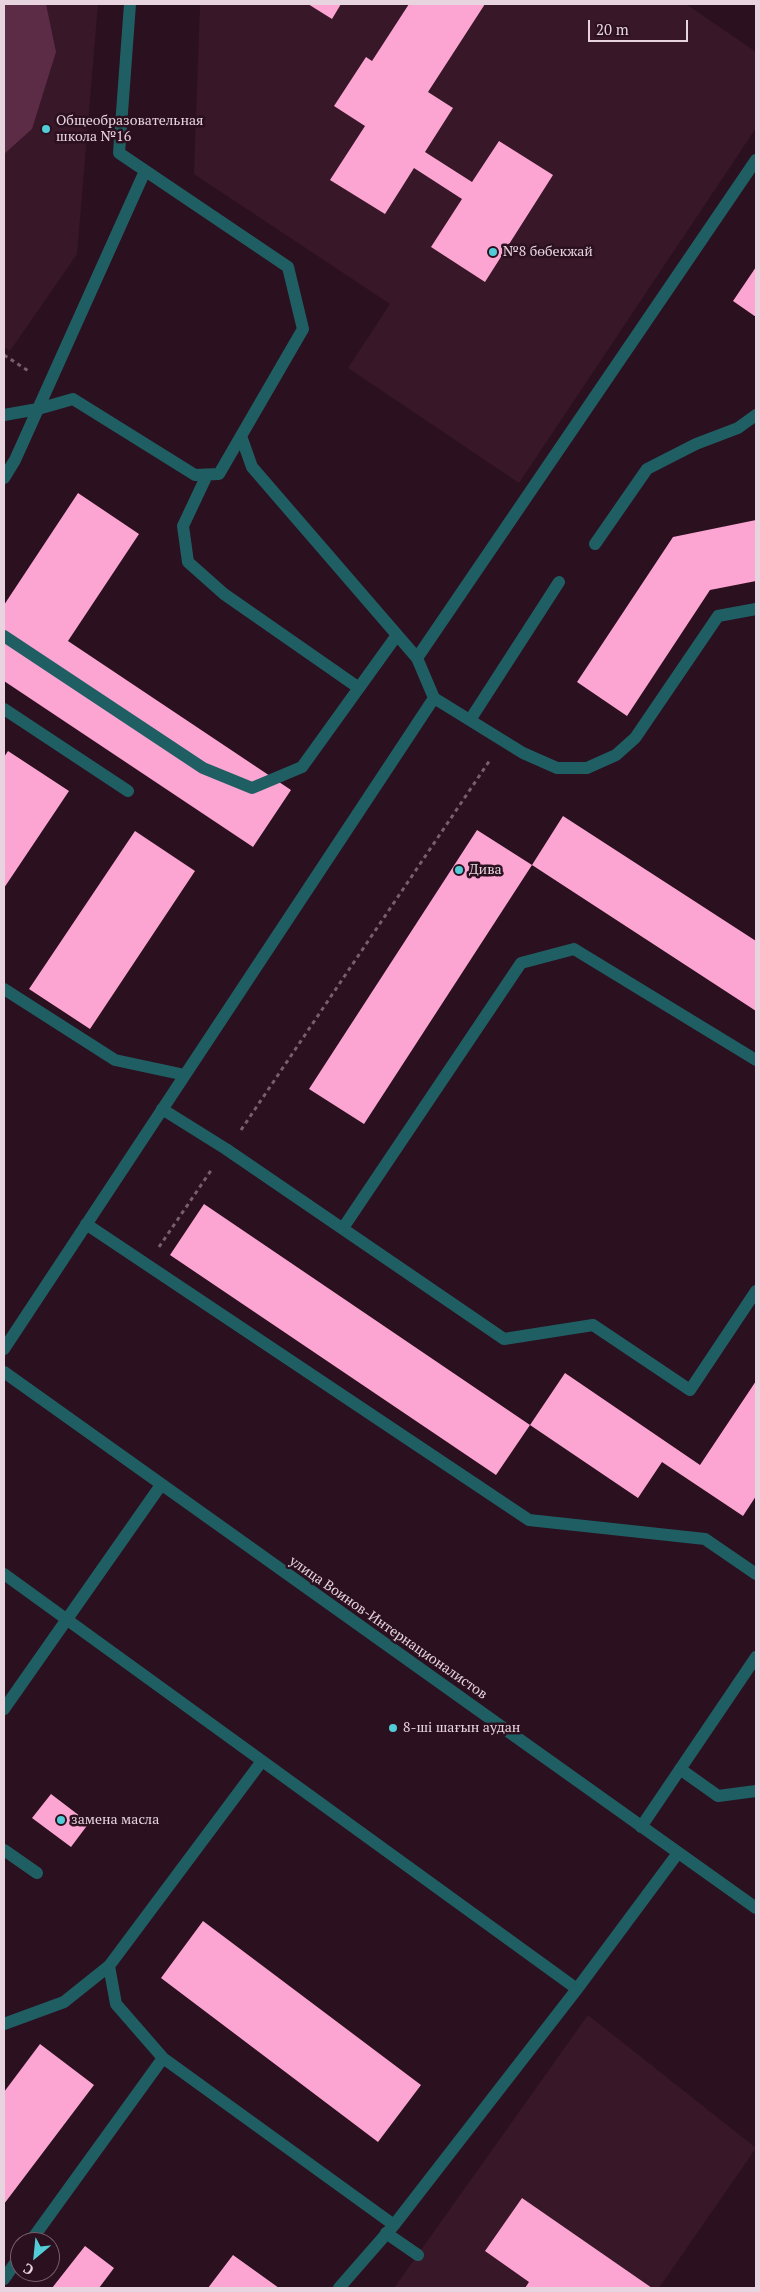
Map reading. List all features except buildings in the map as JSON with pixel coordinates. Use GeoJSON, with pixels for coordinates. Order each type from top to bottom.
{"type":"FeatureCollection","features":[{"type":"Feature","properties":{"kind":"street"},"geometry":{"type":"LineString","coordinates":[[4,415],[38,409],[73,399],[195,475],[219,474],[303,329],[288,267],[118,153],[130,4]]}},
{"type":"Feature","properties":{"kind":"street"},"geometry":{"type":"LineString","coordinates":[[417,658],[756,160]]}},
{"type":"Feature","properties":{"kind":"street"},"geometry":{"type":"LineString","coordinates":[[4,478],[16,460],[145,171]]}},
{"type":"Feature","properties":{"kind":"street"},"geometry":{"type":"LineString","coordinates":[[595,544],[647,468],[696,444],[738,428],[756,416]]}},
{"type":"Feature","properties":{"kind":"street"},"geometry":{"type":"LineString","coordinates":[[241,436],[252,467],[417,658],[434,698],[523,753],[556,768],[586,768],[616,755],[635,738],[718,616],[756,609]]}},
{"type":"Feature","properties":{"kind":"street"},"geometry":{"type":"LineString","coordinates":[[207,475],[183,526],[188,562],[224,594],[359,688]]}},
{"type":"Feature","properties":{"kind":"street"},"geometry":{"type":"LineString","coordinates":[[470,720],[559,582]]}},
{"type":"Feature","properties":{"kind":"street"},"geometry":{"type":"LineString","coordinates":[[4,636],[203,768],[252,788],[302,767],[397,635]]}},
{"type":"Feature","properties":{"kind":"street"},"geometry":{"type":"LineString","coordinates":[[4,1349],[434,698]]}},
{"type":"Feature","properties":{"kind":"street"},"geometry":{"type":"LineString","coordinates":[[4,709],[128,791]]}},
{"type":"Feature","properties":{"kind":"street"},"geometry":{"type":"LineString","coordinates":[[343,1228],[521,963],[574,949],[756,1060]]}},
{"type":"Feature","properties":{"kind":"street"},"geometry":{"type":"LineString","coordinates":[[4,989],[115,1060],[185,1075]]}},
{"type":"Feature","properties":{"kind":"street"},"geometry":{"type":"LineString","coordinates":[[162,1109],[226,1149],[504,1338],[593,1325],[690,1390],[756,1291]]}},
{"type":"Feature","properties":{"kind":"street"},"geometry":{"type":"LineString","coordinates":[[86,1224],[529,1520],[705,1539],[756,1574]]}},
{"type":"Feature","properties":{"kind":"street","name":"улица Воинов-Интернационалистов"},"geometry":{"type":"LineString","coordinates":[[4,1372],[756,1908]]}},
{"type":"Feature","properties":{"kind":"street"},"geometry":{"type":"LineString","coordinates":[[4,1710],[161,1485]]}},
{"type":"Feature","properties":{"kind":"street"},"geometry":{"type":"LineString","coordinates":[[4,1574],[577,1989]]}},
{"type":"Feature","properties":{"kind":"street"},"geometry":{"type":"LineString","coordinates":[[641,1827],[756,1657]]}},
{"type":"Feature","properties":{"kind":"street"},"geometry":{"type":"LineString","coordinates":[[4,2024],[64,2002],[109,1966],[262,1762]]}},
{"type":"Feature","properties":{"kind":"street"},"geometry":{"type":"LineString","coordinates":[[680,1769],[718,1796],[756,1791]]}},
{"type":"Feature","properties":{"kind":"street"},"geometry":{"type":"LineString","coordinates":[[4,1850],[37,1874]]}},
{"type":"Feature","properties":{"kind":"street"},"geometry":{"type":"LineString","coordinates":[[339,2288],[390,2229],[577,1989],[678,1853]]}},
{"type":"Feature","properties":{"kind":"street"},"geometry":{"type":"LineString","coordinates":[[109,1966],[116,2004],[163,2058],[390,2229],[418,2255]]}},
{"type":"Feature","properties":{"kind":"street"},"geometry":{"type":"LineString","coordinates":[[37,2232],[163,2058]]}},
{"type":"Feature","properties":{"kind":"path"},"geometry":{"type":"LineString","coordinates":[[4,355],[49,384]]}},
{"type":"Feature","properties":{"kind":"path"},"geometry":{"type":"LineString","coordinates":[[146,1264],[254,1111],[503,740]]}},
{"type":"Feature","properties":{"kind":"shaded area","name":"Общеобразовательная школа №16"},"geometry":{"type":"Polygon","coordinates":[[[4,4],[98,4],[77,254],[10,351],[4,347],[4,4]]]}},
{"type":"Feature","properties":{"kind":"shaded area"},"geometry":{"type":"Polygon","coordinates":[[[4,4],[46,4],[56,52],[32,129],[4,154],[4,4]]]}},
{"type":"Feature","properties":{"kind":"shaded area","name":"№8 бөбекжай"},"geometry":{"type":"Polygon","coordinates":[[[200,4],[686,4],[756,52],[756,128],[519,483],[348,368],[390,304],[194,174],[200,4]]]}},
{"type":"Feature","properties":{"kind":"shaded area"},"geometry":{"type":"Polygon","coordinates":[[[588,2015],[756,2148],[659,2288],[394,2288],[588,2015]]]}},
{"type":"Feature","properties":{"kind":"place","name":"Общеобразовательная школа №16"},"geometry":{"type":"Point","coordinates":[46,129]}},
{"type":"Feature","properties":{"kind":"place","name":"№8 бөбекжай"},"geometry":{"type":"Point","coordinates":[493,252]}},
{"type":"Feature","properties":{"kind":"place","name":"Дива"},"geometry":{"type":"Point","coordinates":[459,870]}},
{"type":"Feature","properties":{"kind":"place","name":"8-ші шағын аудан"},"geometry":{"type":"Point","coordinates":[393,1728]}},
{"type":"Feature","properties":{"kind":"place","name":"замена масла"},"geometry":{"type":"Point","coordinates":[61,1820]}}]}
